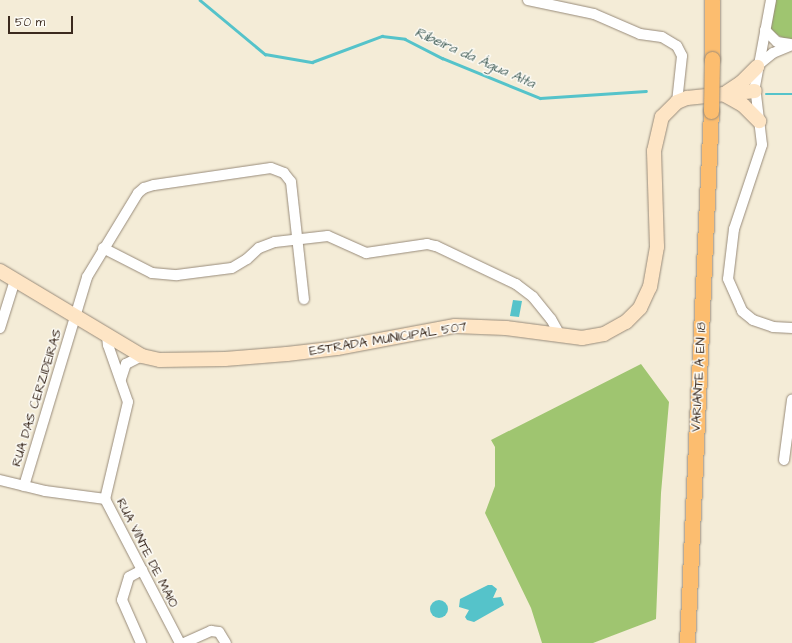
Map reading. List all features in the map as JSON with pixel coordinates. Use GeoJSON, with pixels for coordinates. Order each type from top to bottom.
{"type":"FeatureCollection","features":[{"type":"Feature","properties":{"kind":"main road","name":"VARIANTE À EN 18"},"geometry":{"type":"LineString","coordinates":[[687,643],[711,110],[712,0]]}},
{"type":"Feature","properties":{"kind":"street"},"geometry":{"type":"LineString","coordinates":[[528,0],[594,14],[640,34],[662,37],[677,46],[682,56],[677,102],[701,97],[755,91]]}},
{"type":"Feature","properties":{"kind":"street"},"geometry":{"type":"LineString","coordinates":[[771,0],[757,66],[755,91],[762,145],[734,229],[728,279],[742,311],[753,320],[773,327],[792,328]]}},
{"type":"Feature","properties":{"kind":"street"},"geometry":{"type":"LineString","coordinates":[[765,30],[776,47]]}},
{"type":"Feature","properties":{"kind":"street"},"geometry":{"type":"LineString","coordinates":[[762,46],[776,47],[792,45]]}},
{"type":"Feature","properties":{"kind":"street"},"geometry":{"type":"LineString","coordinates":[[723,94],[741,83],[776,47]]}},
{"type":"Feature","properties":{"kind":"street"},"geometry":{"type":"LineString","coordinates":[[723,94],[743,105],[759,121]]}},
{"type":"Feature","properties":{"kind":"street","name":"ESTRADA MUNICIPAL 507"},"geometry":{"type":"LineString","coordinates":[[0,271],[74,317],[142,356],[160,360],[191,361],[287,354],[337,348],[455,326],[506,328],[582,338],[604,334],[626,322],[640,308],[650,287],[657,247],[654,151],[657,132],[662,117],[677,102]]}},
{"type":"Feature","properties":{"kind":"street","name":"RUA DAS CERZIDEIRAS"},"geometry":{"type":"LineString","coordinates":[[24,486],[86,277],[138,193],[144,188],[154,185],[271,168],[284,173],[291,182],[304,299]]}},
{"type":"Feature","properties":{"kind":"street"},"geometry":{"type":"LineString","coordinates":[[103,248],[152,273],[177,275],[232,268],[266,244],[297,239],[328,236],[366,253],[427,244],[436,246],[516,284],[528,292],[551,319],[560,335]]}},
{"type":"Feature","properties":{"kind":"street"},"geometry":{"type":"LineString","coordinates":[[0,328],[15,280]]}},
{"type":"Feature","properties":{"kind":"street","name":"RUA VINTE DE MAIO"},"geometry":{"type":"LineString","coordinates":[[107,336],[108,345],[128,402],[105,498],[180,643]]}},
{"type":"Feature","properties":{"kind":"street"},"geometry":{"type":"LineString","coordinates":[[121,379],[126,364],[142,356]]}},
{"type":"Feature","properties":{"kind":"street"},"geometry":{"type":"LineString","coordinates":[[784,460],[792,400]]}},
{"type":"Feature","properties":{"kind":"street"},"geometry":{"type":"LineString","coordinates":[[0,480],[45,491],[105,498]]}},
{"type":"Feature","properties":{"kind":"street"},"geometry":{"type":"LineString","coordinates":[[141,643],[122,600],[129,577],[142,570]]}},
{"type":"Feature","properties":{"kind":"street"},"geometry":{"type":"LineString","coordinates":[[184,643],[211,631],[219,632],[226,643]]}},
{"type":"Feature","properties":{"kind":"green space"},"geometry":{"type":"Polygon","coordinates":[[[776,0],[792,0],[792,39],[783,38],[770,31],[776,0]]]}},
{"type":"Feature","properties":{"kind":"green space"},"geometry":{"type":"Polygon","coordinates":[[[641,364],[669,402],[661,493],[656,619],[593,643],[542,643],[531,608],[485,513],[495,486],[495,447],[491,440],[641,364]]]}},
{"type":"Feature","properties":{"kind":"water"},"geometry":{"type":"Polygon","coordinates":[[[513,300],[522,301],[519,317],[510,316],[513,300]]]}},
{"type":"Feature","properties":{"kind":"water"},"geometry":{"type":"Polygon","coordinates":[[[488,585],[492,585],[497,589],[493,598],[501,597],[504,605],[474,622],[467,620],[465,617],[469,610],[459,607],[460,599],[488,585]]]}},
{"type":"Feature","properties":{"kind":"water"},"geometry":{"type":"Polygon","coordinates":[[[435,600],[443,600],[448,605],[446,616],[443,618],[435,618],[430,613],[430,605],[435,600]]]}},
{"type":"Feature","properties":{"kind":"waterway","name":"Ribeira da Água Alta"},"geometry":{"type":"LineString","coordinates":[[200,0],[265,54],[312,62],[382,36],[405,39],[442,58],[540,98],[646,91]]}},
{"type":"Feature","properties":{"kind":"waterway","name":"Ribeira da Água Alta"},"geometry":{"type":"LineString","coordinates":[[766,94],[792,94]]}}]}
